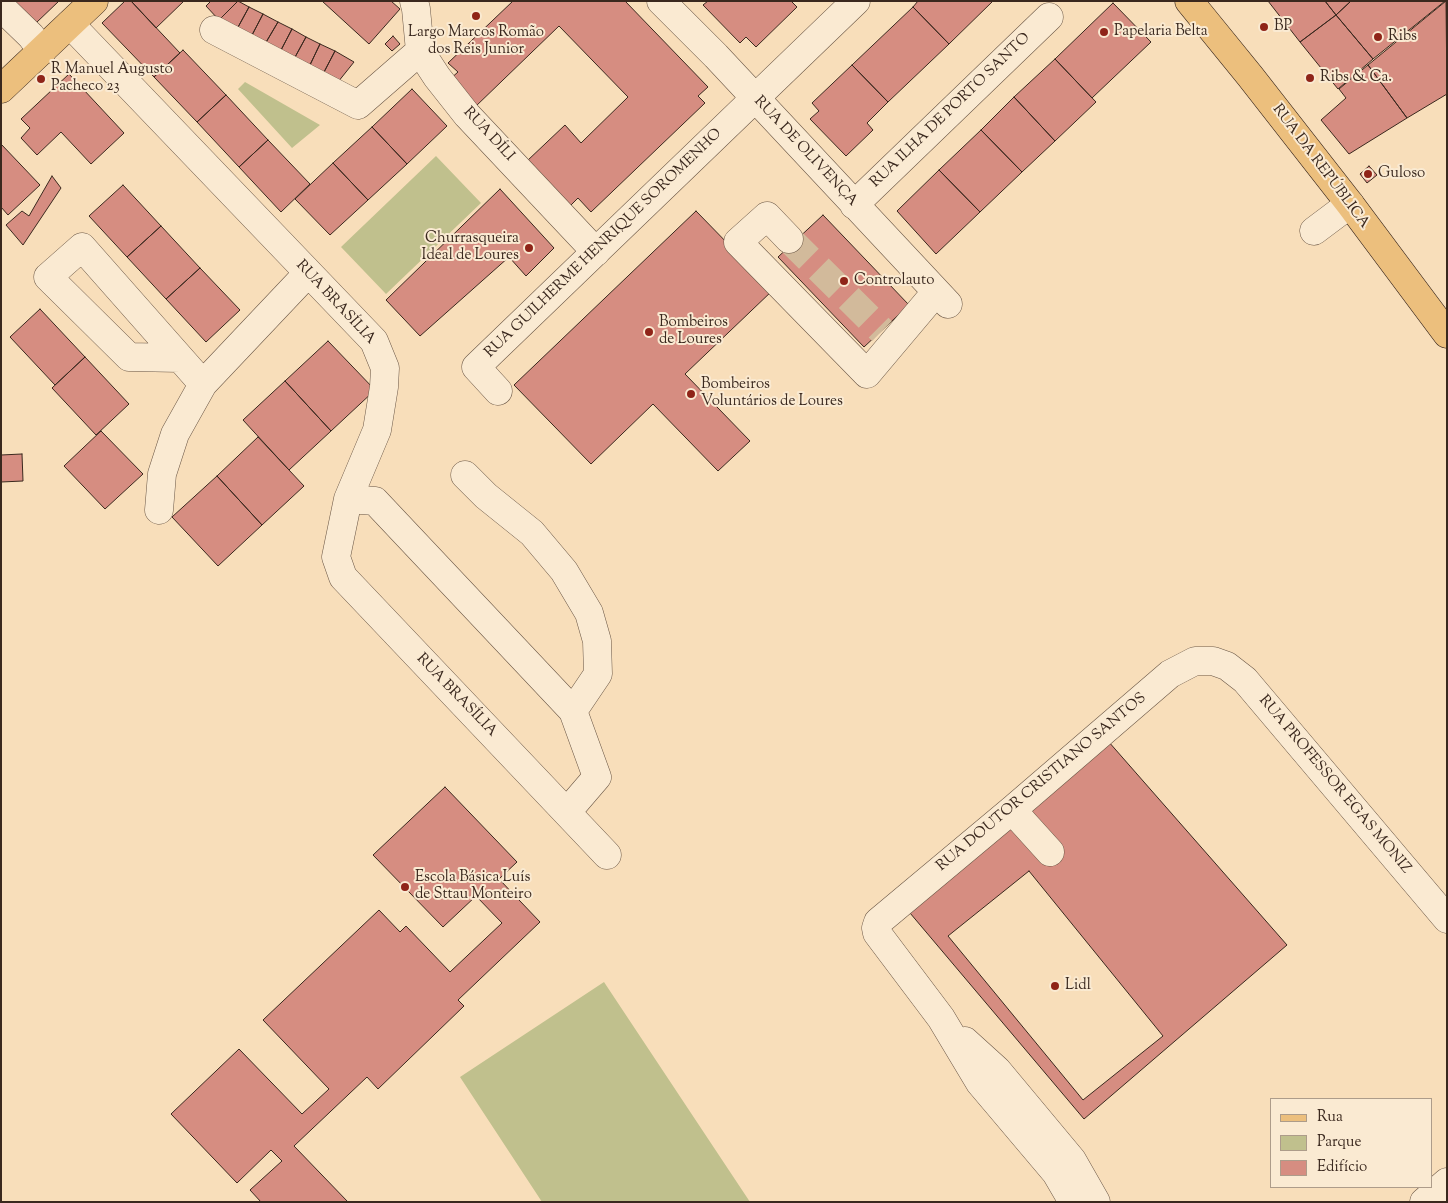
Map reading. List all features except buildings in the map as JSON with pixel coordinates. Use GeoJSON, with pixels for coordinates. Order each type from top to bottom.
{"type":"FeatureCollection","features":[{"type":"Feature","properties":{"kind":"main road"},"geometry":{"type":"LineString","coordinates":[[1,90],[94,1]]}},
{"type":"Feature","properties":{"kind":"main road","name":"RUA DA REPÚBLICA"},"geometry":{"type":"LineString","coordinates":[[1189,1],[1350,204],[1447,334]]}},
{"type":"Feature","properties":{"kind":"street","name":"RUA DÍLI"},"geometry":{"type":"LineString","coordinates":[[414,1],[420,51],[437,77],[467,115],[596,252]]}},
{"type":"Feature","properties":{"kind":"street","name":"RUA DE OLIVENÇA"},"geometry":{"type":"LineString","coordinates":[[661,1],[756,98],[942,298],[888,336],[867,374],[738,242],[767,216],[789,239]]}},
{"type":"Feature","properties":{"kind":"street","name":"RUA GUILHERME HENRIQUE SOROMENHO"},"geometry":{"type":"LineString","coordinates":[[498,391],[476,367],[856,1]]}},
{"type":"Feature","properties":{"kind":"street"},"geometry":{"type":"LineString","coordinates":[[1,7],[31,36],[42,51]]}},
{"type":"Feature","properties":{"kind":"street","name":"RUA ILHA DE PORTO SANTO"},"geometry":{"type":"LineString","coordinates":[[854,205],[1049,17]]}},
{"type":"Feature","properties":{"kind":"street","name":"RUA BRASÍLIA"},"geometry":{"type":"LineString","coordinates":[[70,24],[374,341],[385,368],[384,387],[377,430],[348,498],[336,557],[342,578],[607,855]]}},
{"type":"Feature","properties":{"kind":"street"},"geometry":{"type":"LineString","coordinates":[[214,30],[358,105],[420,51]]}},
{"type":"Feature","properties":{"kind":"street"},"geometry":{"type":"LineString","coordinates":[[1314,231],[1350,204]]}},
{"type":"Feature","properties":{"kind":"street"},"geometry":{"type":"LineString","coordinates":[[180,358],[129,357],[48,277],[82,247],[203,384]]}},
{"type":"Feature","properties":{"kind":"street"},"geometry":{"type":"LineString","coordinates":[[159,510],[162,474],[175,434],[203,384],[308,273]]}},
{"type":"Feature","properties":{"kind":"street"},"geometry":{"type":"LineString","coordinates":[[465,475],[486,496],[532,533],[564,571],[589,613],[597,641],[598,674],[573,711]]}},
{"type":"Feature","properties":{"kind":"street"},"geometry":{"type":"LineString","coordinates":[[348,498],[375,501],[573,711],[597,777],[567,812]]}},
{"type":"Feature","properties":{"kind":"street","name":"RUA DOUTOR CRISTIANO SANTOS"},"geometry":{"type":"LineString","coordinates":[[941,1018],[877,933],[878,922],[1170,674],[1195,660],[1213,661]]}},
{"type":"Feature","properties":{"kind":"street","name":"RUA PROFESSOR EGAS MONIZ"},"geometry":{"type":"LineString","coordinates":[[1213,661],[1228,666],[1245,680],[1447,919]]}},
{"type":"Feature","properties":{"kind":"street"},"geometry":{"type":"LineString","coordinates":[[1012,810],[1050,852]]}},
{"type":"Feature","properties":{"kind":"street"},"geometry":{"type":"LineString","coordinates":[[941,1018],[980,1083],[1023,1132],[1056,1174],[1073,1202]]}},
{"type":"Feature","properties":{"kind":"street"},"geometry":{"type":"LineString","coordinates":[[941,1018],[1004,1078],[1072,1160],[1096,1202]]}},
{"type":"Feature","properties":{"kind":"street"},"geometry":{"type":"LineString","coordinates":[[1424,1202],[1447,1182]]}},
{"type":"Feature","properties":{"kind":"green space"},"geometry":{"type":"Polygon","coordinates":[[[245,82],[320,125],[292,148],[238,89],[245,82]]]}},
{"type":"Feature","properties":{"kind":"green space"},"geometry":{"type":"Polygon","coordinates":[[[436,156],[481,203],[386,294],[341,247],[436,156]]]}},
{"type":"Feature","properties":{"kind":"green space"},"geometry":{"type":"Polygon","coordinates":[[[604,982],[750,1202],[542,1202],[460,1077],[604,982]]]}},
{"type":"Feature","properties":{"kind":"tunnel"},"geometry":{"type":"LineString","coordinates":[[789,239],[882,331]]}},
{"type":"Feature","properties":{"kind":"place","name":"Largo Marcos Romão dos Reis Junior"},"geometry":{"type":"Point","coordinates":[476,16]}},
{"type":"Feature","properties":{"kind":"place","name":"BP"},"geometry":{"type":"Point","coordinates":[1264,27]}},
{"type":"Feature","properties":{"kind":"place","name":"Papelaria Belta"},"geometry":{"type":"Point","coordinates":[1104,32]}},
{"type":"Feature","properties":{"kind":"place","name":"Ribs"},"geometry":{"type":"Point","coordinates":[1378,37]}},
{"type":"Feature","properties":{"kind":"place","name":"Ribs & Ca."},"geometry":{"type":"Point","coordinates":[1310,78]}},
{"type":"Feature","properties":{"kind":"place","name":"R Manuel Augusto Pacheco 23"},"geometry":{"type":"Point","coordinates":[41,79]}},
{"type":"Feature","properties":{"kind":"place","name":"Guloso"},"geometry":{"type":"Point","coordinates":[1368,174]}},
{"type":"Feature","properties":{"kind":"place","name":"Churrasqueira Ideal de Loures"},"geometry":{"type":"Point","coordinates":[529,248]}},
{"type":"Feature","properties":{"kind":"place","name":"Controlauto"},"geometry":{"type":"Point","coordinates":[844,281]}},
{"type":"Feature","properties":{"kind":"place","name":"Bombeiros de Loures"},"geometry":{"type":"Point","coordinates":[649,332]}},
{"type":"Feature","properties":{"kind":"place","name":"Bombeiros Voluntários de Loures"},"geometry":{"type":"Point","coordinates":[691,394]}},
{"type":"Feature","properties":{"kind":"place","name":"Escola Básica Luís de Sttau Monteiro"},"geometry":{"type":"Point","coordinates":[405,887]}},
{"type":"Feature","properties":{"kind":"place","name":"Lidl"},"geometry":{"type":"Point","coordinates":[1055,986]}}]}
